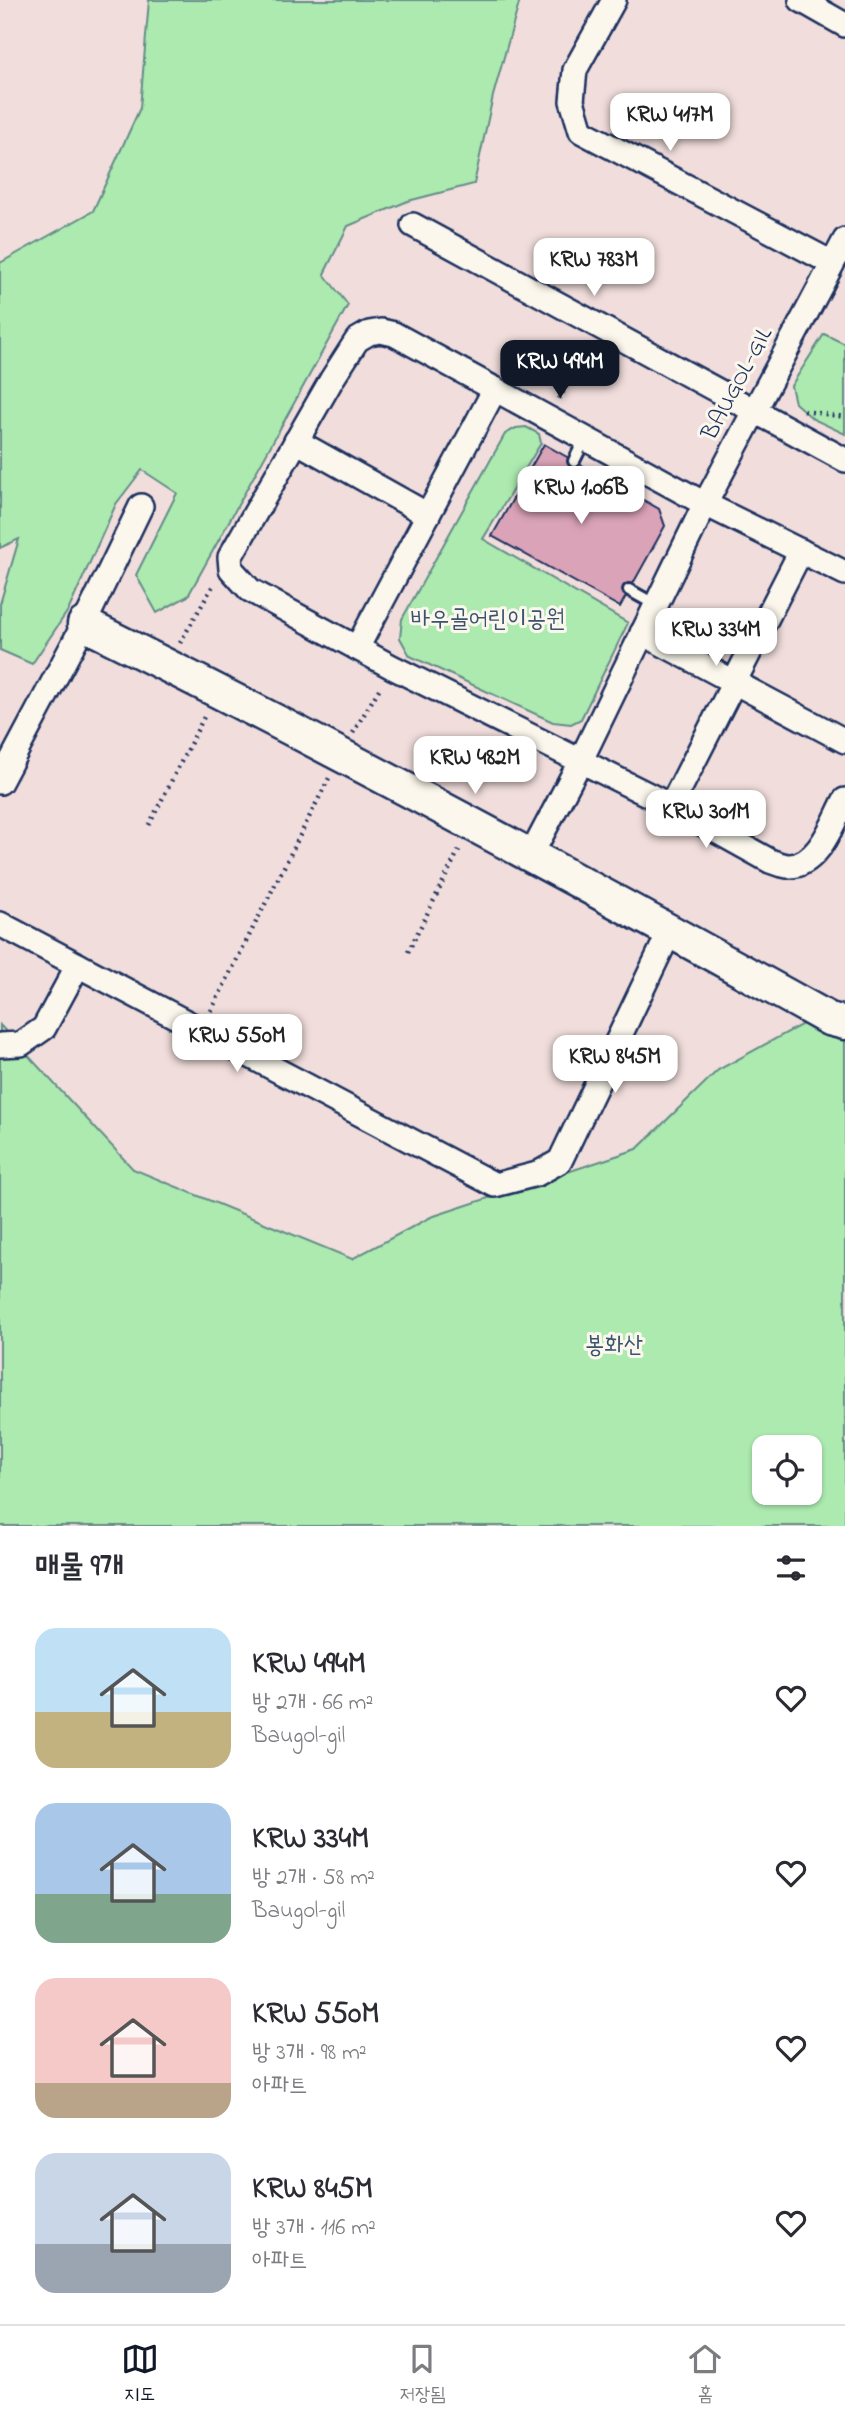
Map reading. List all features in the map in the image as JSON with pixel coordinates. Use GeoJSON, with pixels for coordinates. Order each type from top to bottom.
{"type":"FeatureCollection","features":[{"type":"Feature","properties":{"kind":"street"},"geometry":{"type":"LineString","coordinates":[[614,0],[575,70],[572,101],[581,131],[832,263]]}},
{"type":"Feature","properties":{"kind":"street"},"geometry":{"type":"LineString","coordinates":[[801,0],[845,25]]}},
{"type":"Feature","properties":{"kind":"street"},"geometry":{"type":"LineString","coordinates":[[413,225],[845,460]]}},
{"type":"Feature","properties":{"kind":"street","name":"BAUGOL-GIL"},"geometry":{"type":"LineString","coordinates":[[531,855],[580,762],[705,504],[845,240]]}},
{"type":"Feature","properties":{"kind":"street"},"geometry":{"type":"LineString","coordinates":[[845,573],[705,504],[394,334],[381,331],[369,333],[357,340],[230,557],[231,569],[250,590],[392,667],[671,806],[770,861],[788,866],[800,864],[811,857],[845,800]]}},
{"type":"Feature","properties":{"kind":"street"},"geometry":{"type":"LineString","coordinates":[[357,648],[495,389]]}},
{"type":"Feature","properties":{"kind":"street"},"geometry":{"type":"LineString","coordinates":[[296,441],[428,515]]}},
{"type":"Feature","properties":{"kind":"street"},"geometry":{"type":"LineString","coordinates":[[0,782],[84,624],[141,506]]}},
{"type":"Feature","properties":{"kind":"street"},"geometry":{"type":"LineString","coordinates":[[671,806],[801,551]]}},
{"type":"Feature","properties":{"kind":"street"},"geometry":{"type":"LineString","coordinates":[[84,624],[341,754],[829,1019],[845,1023]]}},
{"type":"Feature","properties":{"kind":"street"},"geometry":{"type":"LineString","coordinates":[[642,633],[845,741]]}},
{"type":"Feature","properties":{"kind":"street"},"geometry":{"type":"LineString","coordinates":[[0,924],[495,1185],[537,1174],[560,1161],[670,931]]}},
{"type":"Feature","properties":{"kind":"street"},"geometry":{"type":"LineString","coordinates":[[0,1045],[21,1044],[44,1028],[78,965]]}},
{"type":"Feature","properties":{"kind":"lane"},"geometry":{"type":"LineString","coordinates":[[574,461],[585,439]]}},
{"type":"Feature","properties":{"kind":"lane"},"geometry":{"type":"LineString","coordinates":[[629,590],[656,605]]}},
{"type":"Feature","properties":{"kind":"path"},"geometry":{"type":"LineString","coordinates":[[548,418],[600,326]]}},
{"type":"Feature","properties":{"kind":"path"},"geometry":{"type":"LineString","coordinates":[[804,410],[845,417]]}},
{"type":"Feature","properties":{"kind":"path"},"geometry":{"type":"LineString","coordinates":[[167,665],[230,557]]}},
{"type":"Feature","properties":{"kind":"path"},"geometry":{"type":"LineString","coordinates":[[202,1030],[341,754],[392,667]]}},
{"type":"Feature","properties":{"kind":"path"},"geometry":{"type":"LineString","coordinates":[[149,825],[218,690]]}},
{"type":"Feature","properties":{"kind":"path"},"geometry":{"type":"LineString","coordinates":[[408,952],[472,824]]}},
{"type":"Feature","properties":{"kind":"green space"},"geometry":{"type":"Polygon","coordinates":[[[149,0],[520,0],[493,96],[474,184],[408,201],[348,226],[324,274],[348,305],[188,596],[157,613],[136,575],[177,493],[142,470],[116,504],[69,609],[32,664],[0,650],[0,604],[19,539],[0,548],[0,263],[93,211],[140,108],[149,0]]]}},
{"type":"Feature","properties":{"kind":"green space"},"geometry":{"type":"Polygon","coordinates":[[[824,334],[845,344],[845,434],[813,419],[795,403],[791,386],[824,334]]]}},
{"type":"Feature","properties":{"kind":"green space","name":"바우골어린이공원"},"geometry":{"type":"Polygon","coordinates":[[[526,427],[539,434],[541,443],[483,539],[628,623],[581,719],[571,724],[553,722],[410,656],[400,638],[402,619],[505,434],[516,428],[526,427]]]}},
{"type":"Feature","properties":{"kind":"green space","name":"봉화산"},"geometry":{"type":"Polygon","coordinates":[[[810,1020],[845,1027],[845,1526],[0,1526],[0,1025],[133,1169],[352,1259],[431,1217],[637,1149],[718,1070],[810,1020]]]}},
{"type":"Feature","properties":{"kind":"building"},"geometry":{"type":"Polygon","coordinates":[[[544,444],[659,509],[665,526],[620,607],[492,536],[544,444]]]}}]}
